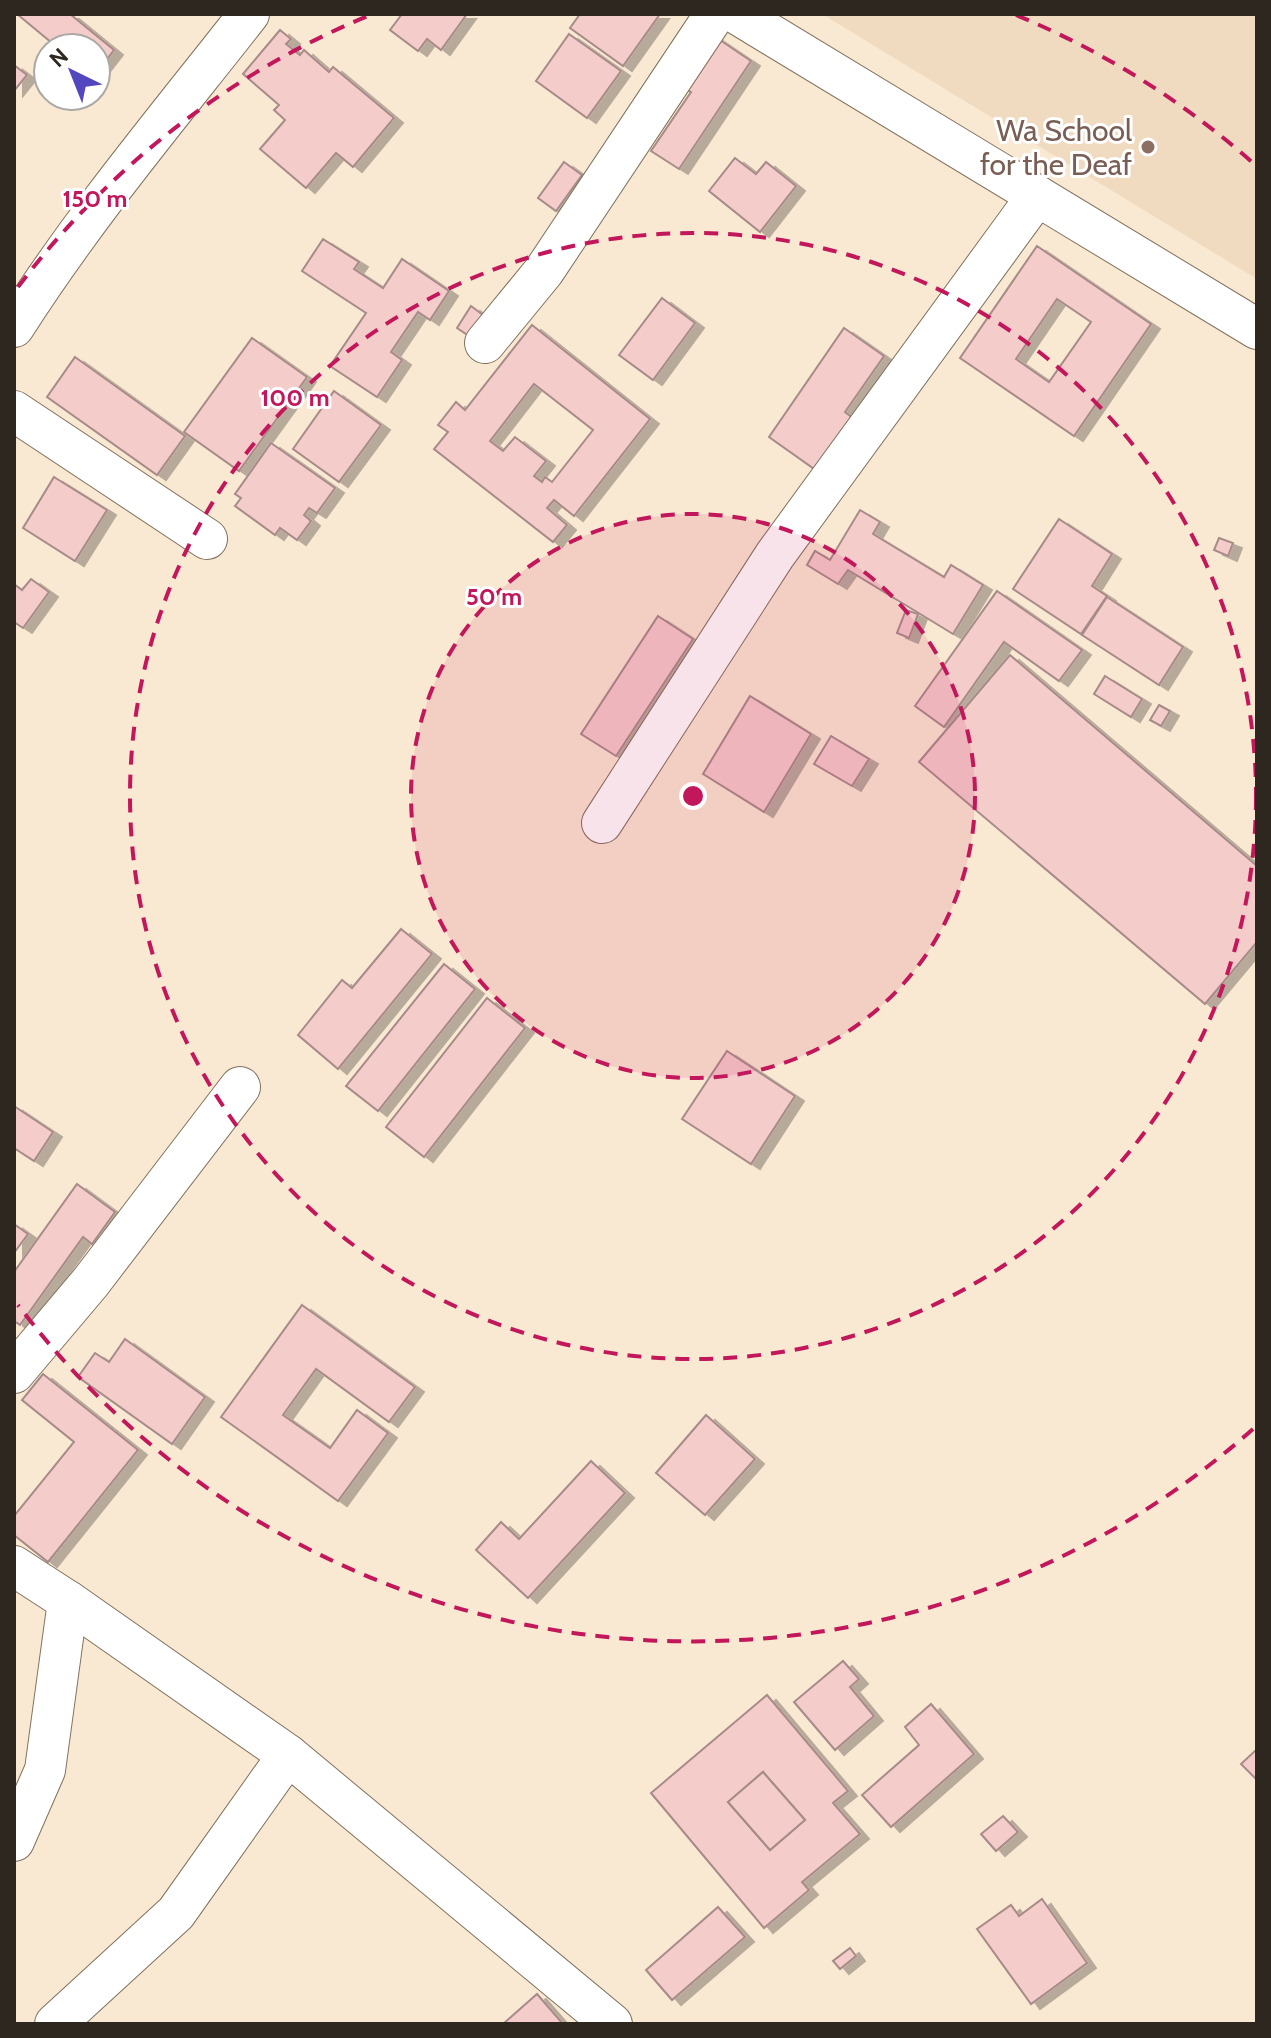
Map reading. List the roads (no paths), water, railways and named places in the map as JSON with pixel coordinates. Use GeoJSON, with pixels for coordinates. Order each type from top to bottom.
{"type":"FeatureCollection","features":[{"type":"Feature","properties":{"kind":"street"},"geometry":{"type":"LineString","coordinates":[[14,327],[25,284],[249,14]]}},
{"type":"Feature","properties":{"kind":"street"},"geometry":{"type":"LineString","coordinates":[[485,343],[544,271],[715,14]]}},
{"type":"Feature","properties":{"kind":"street"},"geometry":{"type":"LineString","coordinates":[[737,14],[1257,329]]}},
{"type":"Feature","properties":{"kind":"street"},"geometry":{"type":"LineString","coordinates":[[602,823],[775,555],[1037,196]]}},
{"type":"Feature","properties":{"kind":"street"},"geometry":{"type":"LineString","coordinates":[[14,411],[207,539]]}},
{"type":"Feature","properties":{"kind":"street"},"geometry":{"type":"LineString","coordinates":[[14,1373],[90,1283],[240,1087]]}},
{"type":"Feature","properties":{"kind":"street"},"geometry":{"type":"LineString","coordinates":[[14,1566],[288,1755],[612,2024]]}},
{"type":"Feature","properties":{"kind":"street"},"geometry":{"type":"LineString","coordinates":[[14,1841],[45,1770],[68,1601]]}},
{"type":"Feature","properties":{"kind":"street"},"geometry":{"type":"LineString","coordinates":[[55,2024],[176,1913],[288,1755]]}},
{"type":"Feature","properties":{"kind":"place","name":"Wa School for the Deaf"},"geometry":{"type":"Point","coordinates":[1148,147]}}]}
